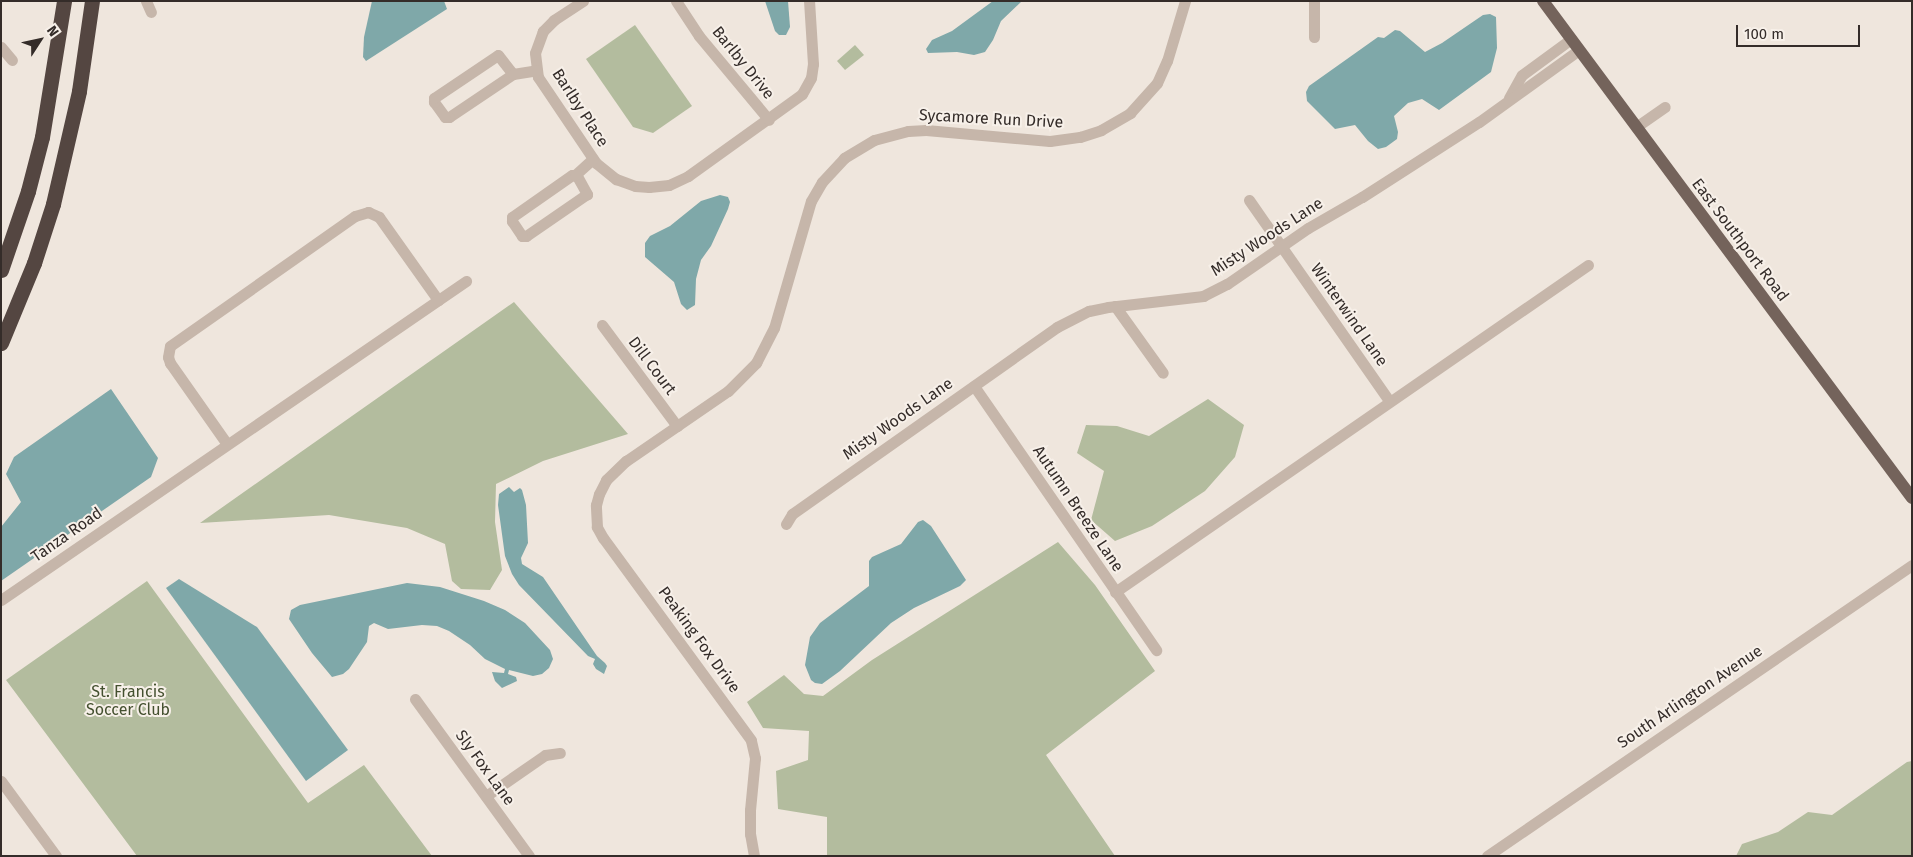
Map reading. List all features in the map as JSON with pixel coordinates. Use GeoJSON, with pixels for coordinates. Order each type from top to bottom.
{"type":"FeatureCollection","features":[{"type":"Feature","properties":{"kind":"highway"},"geometry":{"type":"LineString","coordinates":[[1,270],[28,191],[42,137],[64,1]]}},
{"type":"Feature","properties":{"kind":"highway"},"geometry":{"type":"LineString","coordinates":[[1,343],[34,263],[53,204],[79,91],[92,1]]}},
{"type":"Feature","properties":{"kind":"main road","name":"East Southport Road"},"geometry":{"type":"LineString","coordinates":[[1543,1],[1912,498]]}},
{"type":"Feature","properties":{"kind":"street","name":"Barlby Place"},"geometry":{"type":"LineString","coordinates":[[582,1],[550,24],[538,41],[535,53],[537,70],[540,81],[593,159],[608,173],[621,181],[649,187],[673,184],[691,174],[768,120]]}},
{"type":"Feature","properties":{"kind":"street","name":"Barlby Drive"},"geometry":{"type":"LineString","coordinates":[[676,1],[699,36],[768,120]]}},
{"type":"Feature","properties":{"kind":"street"},"geometry":{"type":"LineString","coordinates":[[768,120],[800,96],[811,78],[814,64],[809,1]]}},
{"type":"Feature","properties":{"kind":"street","name":"Sycamore Run Drive"},"geometry":{"type":"LineString","coordinates":[[626,461],[736,385],[762,355],[774,328],[811,201],[822,182],[844,158],[874,140],[908,131],[926,130],[1057,140],[1080,137],[1102,130],[1130,113],[1157,83],[1167,61],[1185,1]]}},
{"type":"Feature","properties":{"kind":"street"},"geometry":{"type":"LineString","coordinates":[[1314,1],[1314,37]]}},
{"type":"Feature","properties":{"kind":"street"},"geometry":{"type":"LineString","coordinates":[[1507,102],[1522,75],[1571,38]]}},
{"type":"Feature","properties":{"kind":"street"},"geometry":{"type":"LineString","coordinates":[[1,46],[12,60]]}},
{"type":"Feature","properties":{"kind":"street","name":"Misty Woods Lane"},"geometry":{"type":"LineString","coordinates":[[786,524],[792,514],[1057,326],[1089,311],[1115,306],[1203,296],[1228,284],[1308,228],[1362,197],[1507,102],[1579,50]]}},
{"type":"Feature","properties":{"kind":"street"},"geometry":{"type":"LineString","coordinates":[[512,74],[498,55],[435,97],[434,102],[445,118],[449,118],[512,74],[537,70]]}},
{"type":"Feature","properties":{"kind":"street"},"geometry":{"type":"LineString","coordinates":[[1636,127],[1664,107]]}},
{"type":"Feature","properties":{"kind":"street"},"geometry":{"type":"LineString","coordinates":[[575,175],[586,190],[586,195],[526,236],[522,236],[512,221],[512,217],[575,175],[593,159]]}},
{"type":"Feature","properties":{"kind":"street","name":"Winterwind Lane"},"geometry":{"type":"LineString","coordinates":[[1249,200],[1389,401]]}},
{"type":"Feature","properties":{"kind":"street"},"geometry":{"type":"LineString","coordinates":[[226,444],[170,363],[168,357],[170,346],[356,216],[368,212],[379,218],[438,300]]}},
{"type":"Feature","properties":{"kind":"street"},"geometry":{"type":"LineString","coordinates":[[1114,592],[1588,265]]}},
{"type":"Feature","properties":{"kind":"street","name":"Tanza Road"},"geometry":{"type":"LineString","coordinates":[[1,600],[466,281]]}},
{"type":"Feature","properties":{"kind":"street"},"geometry":{"type":"LineString","coordinates":[[1115,306],[1162,373]]}},
{"type":"Feature","properties":{"kind":"street","name":"Dill Court"},"geometry":{"type":"LineString","coordinates":[[602,325],[677,426]]}},
{"type":"Feature","properties":{"kind":"street","name":"Autumn Breeze Lane"},"geometry":{"type":"LineString","coordinates":[[974,386],[1114,592],[1156,650]]}},
{"type":"Feature","properties":{"kind":"street","name":"Peaking Fox Drive"},"geometry":{"type":"LineString","coordinates":[[626,461],[606,480],[599,494],[596,505],[597,527],[603,538],[751,740],[755,758],[750,810],[750,834],[754,856]]}},
{"type":"Feature","properties":{"kind":"street","name":"South Arlington Avenue"},"geometry":{"type":"LineString","coordinates":[[1487,856],[1912,565]]}},
{"type":"Feature","properties":{"kind":"street","name":"Sly Fox Lane"},"geometry":{"type":"LineString","coordinates":[[414,699],[530,856]]}},
{"type":"Feature","properties":{"kind":"street"},"geometry":{"type":"LineString","coordinates":[[486,796],[545,755],[560,753]]}},
{"type":"Feature","properties":{"kind":"street"},"geometry":{"type":"LineString","coordinates":[[1,781],[56,856]]}},
{"type":"Feature","properties":{"kind":"green space"},"geometry":{"type":"Polygon","coordinates":[[[635,25],[692,106],[653,133],[633,127],[586,59],[635,25]]]}},
{"type":"Feature","properties":{"kind":"green space"},"geometry":{"type":"Polygon","coordinates":[[[855,45],[864,55],[845,70],[837,61],[855,45]]]}},
{"type":"Feature","properties":{"kind":"green space"},"geometry":{"type":"Polygon","coordinates":[[[514,302],[628,434],[543,461],[496,484],[495,522],[502,570],[490,590],[461,589],[452,581],[445,544],[407,528],[329,515],[200,523],[514,302]]]}},
{"type":"Feature","properties":{"kind":"green space"},"geometry":{"type":"Polygon","coordinates":[[[1208,399],[1244,425],[1235,457],[1205,491],[1152,526],[1115,541],[1091,520],[1104,471],[1077,453],[1086,425],[1117,426],[1149,436],[1208,399]]]}},
{"type":"Feature","properties":{"kind":"green space"},"geometry":{"type":"Polygon","coordinates":[[[1058,542],[1095,585],[1155,671],[1046,755],[1115,856],[827,856],[827,817],[778,809],[776,771],[808,760],[809,731],[763,728],[747,702],[784,675],[804,694],[823,696],[872,660],[1058,542]]]}},
{"type":"Feature","properties":{"kind":"green space","name":"St. Francis Soccer Club"},"geometry":{"type":"Polygon","coordinates":[[[147,581],[308,803],[364,765],[432,856],[137,856],[6,680],[147,581]]]}},
{"type":"Feature","properties":{"kind":"green space"},"geometry":{"type":"Polygon","coordinates":[[[1912,761],[1912,856],[1736,856],[1742,844],[1778,832],[1808,812],[1832,815],[1907,762],[1912,761]]]}},
{"type":"Feature","properties":{"kind":"water"},"geometry":{"type":"Polygon","coordinates":[[[372,1],[444,1],[447,9],[366,61],[363,57],[364,37],[372,1]]]}},
{"type":"Feature","properties":{"kind":"water"},"geometry":{"type":"Polygon","coordinates":[[[765,1],[788,1],[790,27],[786,35],[779,35],[775,31],[765,1]]]}},
{"type":"Feature","properties":{"kind":"water"},"geometry":{"type":"Polygon","coordinates":[[[993,1],[1022,1],[1001,21],[993,40],[985,52],[974,55],[957,52],[928,53],[926,49],[932,40],[952,31],[993,1]]]}},
{"type":"Feature","properties":{"kind":"water"},"geometry":{"type":"Polygon","coordinates":[[[1490,14],[1496,17],[1497,48],[1491,72],[1439,110],[1422,99],[1408,103],[1394,116],[1398,132],[1397,139],[1386,147],[1378,149],[1368,141],[1355,125],[1335,129],[1307,101],[1306,92],[1309,86],[1378,37],[1384,38],[1395,30],[1400,31],[1425,52],[1442,43],[1483,15],[1490,14]]]}},
{"type":"Feature","properties":{"kind":"water"},"geometry":{"type":"Polygon","coordinates":[[[720,195],[728,197],[730,202],[728,209],[711,246],[701,260],[696,279],[695,305],[687,310],[681,304],[674,282],[645,257],[645,243],[650,236],[670,226],[701,201],[720,195]]]}},
{"type":"Feature","properties":{"kind":"water"},"geometry":{"type":"Polygon","coordinates":[[[111,389],[158,458],[151,477],[1,581],[1,527],[21,502],[6,474],[14,457],[111,389]]]}},
{"type":"Feature","properties":{"kind":"water"},"geometry":{"type":"Polygon","coordinates":[[[509,487],[514,492],[520,488],[522,490],[526,505],[528,543],[521,558],[522,564],[543,577],[597,656],[607,666],[604,674],[596,669],[593,664],[595,659],[588,656],[519,585],[512,574],[505,556],[498,505],[499,494],[509,487]]]}},
{"type":"Feature","properties":{"kind":"water"},"geometry":{"type":"Polygon","coordinates":[[[923,520],[931,526],[966,580],[960,586],[914,608],[891,623],[840,671],[822,684],[815,683],[811,680],[805,665],[810,637],[820,623],[869,586],[869,561],[872,557],[901,544],[918,522],[923,520]]]}},
{"type":"Feature","properties":{"kind":"water"},"geometry":{"type":"Polygon","coordinates":[[[179,579],[257,627],[348,750],[306,781],[166,588],[179,579]]]}},
{"type":"Feature","properties":{"kind":"water"},"geometry":{"type":"Polygon","coordinates":[[[407,583],[440,587],[505,610],[525,623],[550,650],[553,659],[549,668],[542,674],[533,676],[509,670],[508,674],[516,677],[517,681],[502,688],[495,681],[492,672],[504,673],[505,669],[485,659],[470,645],[449,631],[437,626],[422,625],[388,629],[374,623],[369,626],[367,642],[349,669],[343,674],[332,677],[312,653],[289,619],[291,610],[300,605],[407,583]]]}}]}
